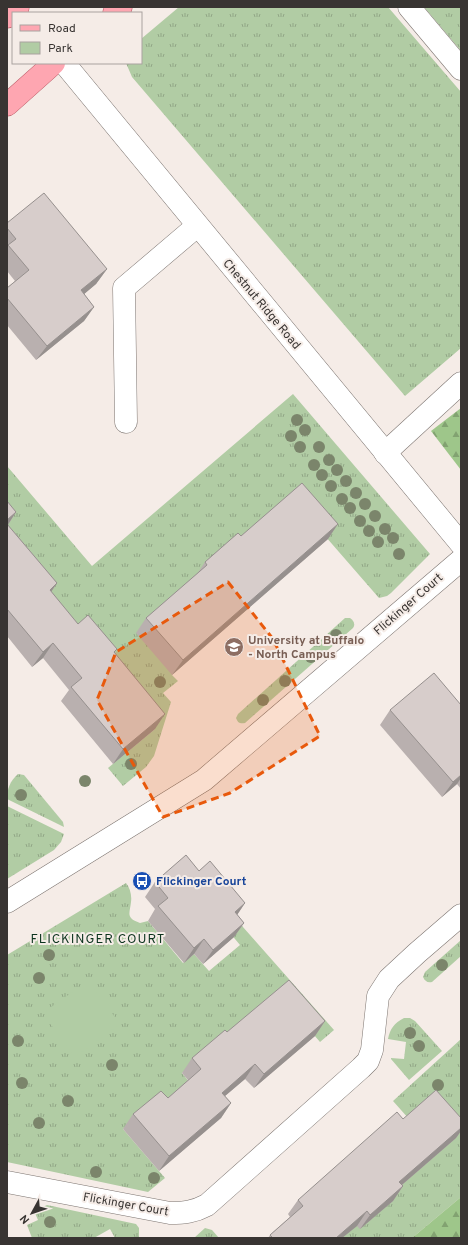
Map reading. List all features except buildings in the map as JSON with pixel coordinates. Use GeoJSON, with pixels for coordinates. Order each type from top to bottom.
{"type":"FeatureCollection","features":[{"type":"Feature","properties":{"kind":"main road"},"geometry":{"type":"LineString","coordinates":[[7,105],[53,64]]}},
{"type":"Feature","properties":{"kind":"street"},"geometry":{"type":"LineString","coordinates":[[409,7],[461,69]]}},
{"type":"Feature","properties":{"kind":"street","name":"Chestnut Ridge Road"},"geometry":{"type":"LineString","coordinates":[[65,64],[461,544]]}},
{"type":"Feature","properties":{"kind":"street"},"geometry":{"type":"LineString","coordinates":[[126,422],[124,288],[198,226]]}},
{"type":"Feature","properties":{"kind":"street"},"geometry":{"type":"LineString","coordinates":[[385,453],[461,383]]}},
{"type":"Feature","properties":{"kind":"street","name":"Flickinger Court"},"geometry":{"type":"LineString","coordinates":[[7,902],[204,780],[461,560]]}},
{"type":"Feature","properties":{"kind":"street","name":"Flickinger Court"},"geometry":{"type":"LineString","coordinates":[[7,1182],[170,1213],[196,1211],[207,1205],[368,1061],[372,1050],[378,996],[389,979],[461,915]]}},
{"type":"Feature","properties":{"kind":"highlighted area"},"geometry":{"type":"Polygon","coordinates":[[[228,582],[273,639],[320,736],[230,793],[163,817],[97,700],[116,652],[228,582]]]}},
{"type":"Feature","properties":{"kind":"green space"},"geometry":{"type":"Polygon","coordinates":[[[179,7],[388,7],[461,92],[461,348],[405,396],[132,77],[126,64],[142,64],[142,38],[179,7]]]}},
{"type":"Feature","properties":{"kind":"green space"},"geometry":{"type":"Polygon","coordinates":[[[424,7],[461,7],[461,51],[424,7]]]}},
{"type":"Feature","properties":{"kind":"green space"},"geometry":{"type":"Polygon","coordinates":[[[293,394],[430,554],[391,593],[387,596],[379,598],[292,498],[172,675],[178,681],[163,693],[171,702],[154,756],[146,767],[123,786],[108,768],[155,729],[7,583],[7,466],[92,566],[293,394]]]}},
{"type":"Feature","properties":{"kind":"green space"},"geometry":{"type":"Polygon","coordinates":[[[461,408],[461,470],[431,431],[461,408]]]}},
{"type":"Feature","properties":{"kind":"green space"},"geometry":{"type":"Polygon","coordinates":[[[345,618],[350,618],[352,620],[354,624],[353,628],[245,723],[238,722],[236,718],[238,714],[345,618]]]}},
{"type":"Feature","properties":{"kind":"green space"},"geometry":{"type":"Polygon","coordinates":[[[18,774],[24,775],[63,822],[64,827],[7,799],[10,785],[18,774]]]}},
{"type":"Feature","properties":{"kind":"green space"},"geometry":{"type":"Polygon","coordinates":[[[7,806],[64,834],[61,842],[54,850],[7,879],[7,806]]]}},
{"type":"Feature","properties":{"kind":"green space"},"geometry":{"type":"Polygon","coordinates":[[[126,883],[131,894],[129,912],[130,917],[140,923],[148,921],[183,963],[194,954],[209,971],[240,945],[225,927],[235,918],[334,1030],[320,1042],[279,994],[182,1073],[191,1084],[123,1129],[165,1178],[148,1192],[7,1162],[7,955],[126,883]]]}},
{"type":"Feature","properties":{"kind":"green space"},"geometry":{"type":"Polygon","coordinates":[[[461,940],[461,956],[432,982],[425,981],[423,977],[425,972],[461,940]]]}},
{"type":"Feature","properties":{"kind":"green space"},"geometry":{"type":"Polygon","coordinates":[[[82,985],[91,985],[120,1024],[75,1057],[46,1018],[47,1010],[82,985]]]}},
{"type":"Feature","properties":{"kind":"green space"},"geometry":{"type":"Polygon","coordinates":[[[404,1018],[410,1018],[415,1021],[442,1051],[409,1080],[391,1059],[404,1059],[406,1042],[388,1039],[393,1027],[404,1018]]]}},
{"type":"Feature","properties":{"kind":"green space"},"geometry":{"type":"Polygon","coordinates":[[[461,1039],[461,1197],[412,1238],[329,1238],[409,1119],[393,1101],[461,1039]]]}},
{"type":"Feature","properties":{"kind":"green space"},"geometry":{"type":"Polygon","coordinates":[[[461,1197],[461,1238],[412,1238],[461,1197]]]}},
{"type":"Feature","properties":{"kind":"green space"},"geometry":{"type":"Polygon","coordinates":[[[47,1205],[136,1224],[139,1228],[139,1237],[115,1238],[110,1229],[94,1238],[32,1238],[27,1225],[38,1220],[34,1211],[47,1205]]]}},
{"type":"Feature","properties":{"kind":"green space"},"geometry":{"type":"Polygon","coordinates":[[[205,1228],[212,1230],[219,1238],[194,1238],[205,1228]]]}},
{"type":"Feature","properties":{"kind":"place","name":"University at Buffalo - North Campus"},"geometry":{"type":"Point","coordinates":[234,647]}},
{"type":"Feature","properties":{"kind":"place","name":"Flickinger Court"},"geometry":{"type":"Point","coordinates":[142,881]}},
{"type":"Feature","properties":{"kind":"district","name":"FLICKINGER COURT"},"geometry":{"type":"Point","coordinates":[98,938]}}]}
